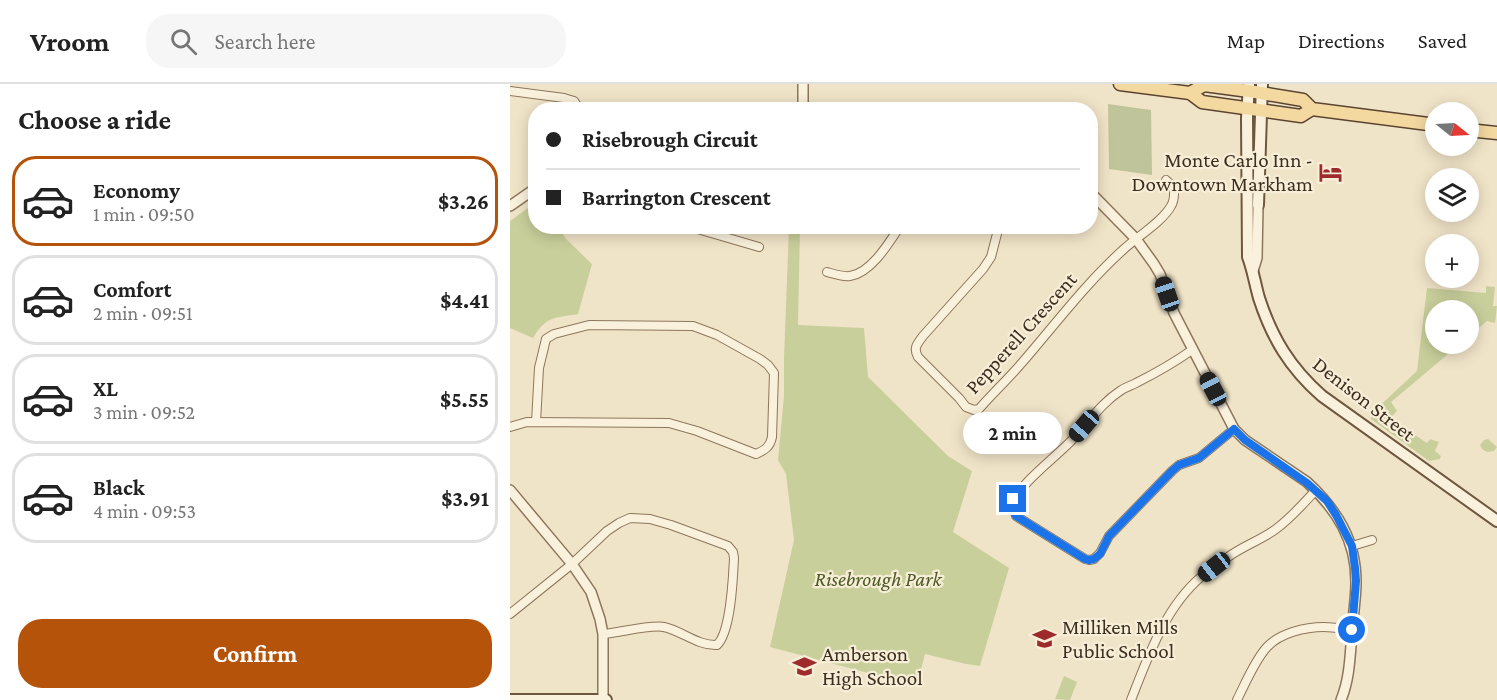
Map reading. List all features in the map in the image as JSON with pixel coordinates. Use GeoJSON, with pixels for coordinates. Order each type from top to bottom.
{"type":"FeatureCollection","features":[{"type":"Feature","properties":{"kind":"main road"},"geometry":{"type":"LineString","coordinates":[[1120,84],[1190,93],[1202,102],[1301,116],[1312,109]]}},
{"type":"Feature","properties":{"kind":"main road"},"geometry":{"type":"LineString","coordinates":[[1190,93],[1204,86],[1255,88],[1303,100],[1312,109],[1425,124]]}},
{"type":"Feature","properties":{"kind":"main road","name":"Denison Street"},"geometry":{"type":"LineString","coordinates":[[1255,88],[1247,108],[1248,257],[1265,317],[1276,340],[1295,370],[1339,410],[1497,521]]}},
{"type":"Feature","properties":{"kind":"main road","name":"Denison Street"},"geometry":{"type":"LineString","coordinates":[[1255,88],[1261,110],[1257,205]]}},
{"type":"Feature","properties":{"kind":"main road"},"geometry":{"type":"LineString","coordinates":[[1479,132],[1497,134]]}},
{"type":"Feature","properties":{"kind":"main road"},"geometry":{"type":"LineString","coordinates":[[510,700],[604,700]]}},
{"type":"Feature","properties":{"kind":"street"},"geometry":{"type":"LineString","coordinates":[[803,84],[803,102]]}},
{"type":"Feature","properties":{"kind":"street"},"geometry":{"type":"LineString","coordinates":[[510,91],[564,98],[575,102]]}},
{"type":"Feature","properties":{"kind":"street"},"geometry":{"type":"LineString","coordinates":[[1136,239],[1165,215],[1171,206],[1174,188],[1166,180]]}},
{"type":"Feature","properties":{"kind":"street"},"geometry":{"type":"LineString","coordinates":[[510,206],[528,194]]}},
{"type":"Feature","properties":{"kind":"street"},"geometry":{"type":"LineString","coordinates":[[1098,200],[1136,239],[1160,274],[1174,313],[1234,429],[1245,440],[1316,490],[1327,501],[1352,546],[1356,581],[1347,680],[1341,700]]}},
{"type":"Feature","properties":{"kind":"street","name":"Denison Street"},"geometry":{"type":"LineString","coordinates":[[1253,271],[1257,258],[1257,205]]}},
{"type":"Feature","properties":{"kind":"street"},"geometry":{"type":"LineString","coordinates":[[714,234],[759,247]]}},
{"type":"Feature","properties":{"kind":"street"},"geometry":{"type":"LineString","coordinates":[[827,272],[848,277],[860,274],[879,256],[894,234]]}},
{"type":"Feature","properties":{"kind":"street","name":"Pepperell Crescent"},"geometry":{"type":"LineString","coordinates":[[997,234],[991,257],[983,269],[923,336],[915,352],[962,403],[974,410],[979,409],[1018,367],[1073,301],[1124,248],[1136,239]]}},
{"type":"Feature","properties":{"kind":"street"},"geometry":{"type":"LineString","coordinates":[[510,427],[526,422],[669,423],[697,431],[756,454],[768,448],[772,437],[774,373],[760,359],[693,326],[589,325],[554,334],[546,339],[539,368],[536,422]]}},
{"type":"Feature","properties":{"kind":"street"},"geometry":{"type":"LineString","coordinates":[[1192,350],[1111,397],[1072,440],[1019,491],[1012,504],[1012,509],[1016,516],[1085,559],[1094,559],[1100,554],[1109,536],[1172,471],[1179,465],[1199,458],[1234,429]]}},
{"type":"Feature","properties":{"kind":"street"},"geometry":{"type":"LineString","coordinates":[[510,490],[572,564],[591,592],[603,634],[604,700]]}},
{"type":"Feature","properties":{"kind":"street"},"geometry":{"type":"LineString","coordinates":[[1131,700],[1155,641],[1185,594],[1200,578],[1228,556],[1274,530],[1297,511],[1316,490]]}},
{"type":"Feature","properties":{"kind":"street"},"geometry":{"type":"LineString","coordinates":[[510,614],[572,564],[608,531],[630,518],[650,519],[671,525],[728,546],[733,552],[729,611],[724,637],[717,645],[705,645],[665,627],[656,626],[603,634]]}},
{"type":"Feature","properties":{"kind":"street"},"geometry":{"type":"LineString","coordinates":[[1352,546],[1372,540]]}},
{"type":"Feature","properties":{"kind":"street"},"geometry":{"type":"LineString","coordinates":[[1237,700],[1255,666],[1272,642],[1287,634],[1306,629],[1324,627],[1352,630]]}},
{"type":"Feature","properties":{"kind":"green space"},"geometry":{"type":"Polygon","coordinates":[[[1108,104],[1151,110],[1152,175],[1109,169],[1108,104]]]}},
{"type":"Feature","properties":{"kind":"green space"},"geometry":{"type":"Polygon","coordinates":[[[528,208],[528,234],[563,234],[592,264],[578,314],[552,319],[542,326],[533,338],[510,328],[510,221],[528,208]]]}},
{"type":"Feature","properties":{"kind":"green space","name":"Risebrough Park"},"geometry":{"type":"Polygon","coordinates":[[[789,234],[800,234],[798,325],[864,328],[868,377],[948,456],[972,471],[953,532],[1009,568],[980,666],[925,654],[917,686],[770,647],[794,540],[786,474],[778,460],[784,396],[789,234]]]}},
{"type":"Feature","properties":{"kind":"green space"},"geometry":{"type":"Polygon","coordinates":[[[1486,286],[1495,287],[1493,306],[1497,306],[1495,323],[1487,321],[1479,328],[1479,300],[1426,300],[1427,288],[1486,293],[1486,286]]]}},
{"type":"Feature","properties":{"kind":"green space"},"geometry":{"type":"Polygon","coordinates":[[[1425,305],[1425,354],[1448,354],[1391,402],[1397,411],[1390,418],[1427,443],[1430,439],[1439,442],[1435,451],[1441,456],[1440,459],[1429,461],[1371,419],[1373,412],[1417,371],[1425,305]]]}},
{"type":"Feature","properties":{"kind":"green space"},"geometry":{"type":"Polygon","coordinates":[[[1488,439],[1497,447],[1494,451],[1487,452],[1480,445],[1488,439]]]}},
{"type":"Feature","properties":{"kind":"green space"},"geometry":{"type":"Polygon","coordinates":[[[1064,676],[1077,682],[1070,700],[1055,699],[1064,676]]]}},
{"type":"Feature","properties":{"kind":"place","name":"Monte Carlo Inn - Downtown Markham"},"geometry":{"type":"Point","coordinates":[1331,172]}},
{"type":"Feature","properties":{"kind":"place","name":"Milliken Mills Public School"},"geometry":{"type":"Point","coordinates":[1044,639]}},
{"type":"Feature","properties":{"kind":"place","name":"Amberson High School"},"geometry":{"type":"Point","coordinates":[804,666]}},
{"type":"Feature","properties":{"kind":"route"},"geometry":{"type":"LineString","coordinates":[[1013,499],[1012,509],[1016,516],[1085,559],[1094,559],[1100,554],[1109,536],[1161,481],[1179,465],[1199,458],[1234,429],[1245,440],[1307,483],[1327,501],[1336,515],[1352,546],[1356,581],[1352,630]]}}]}
